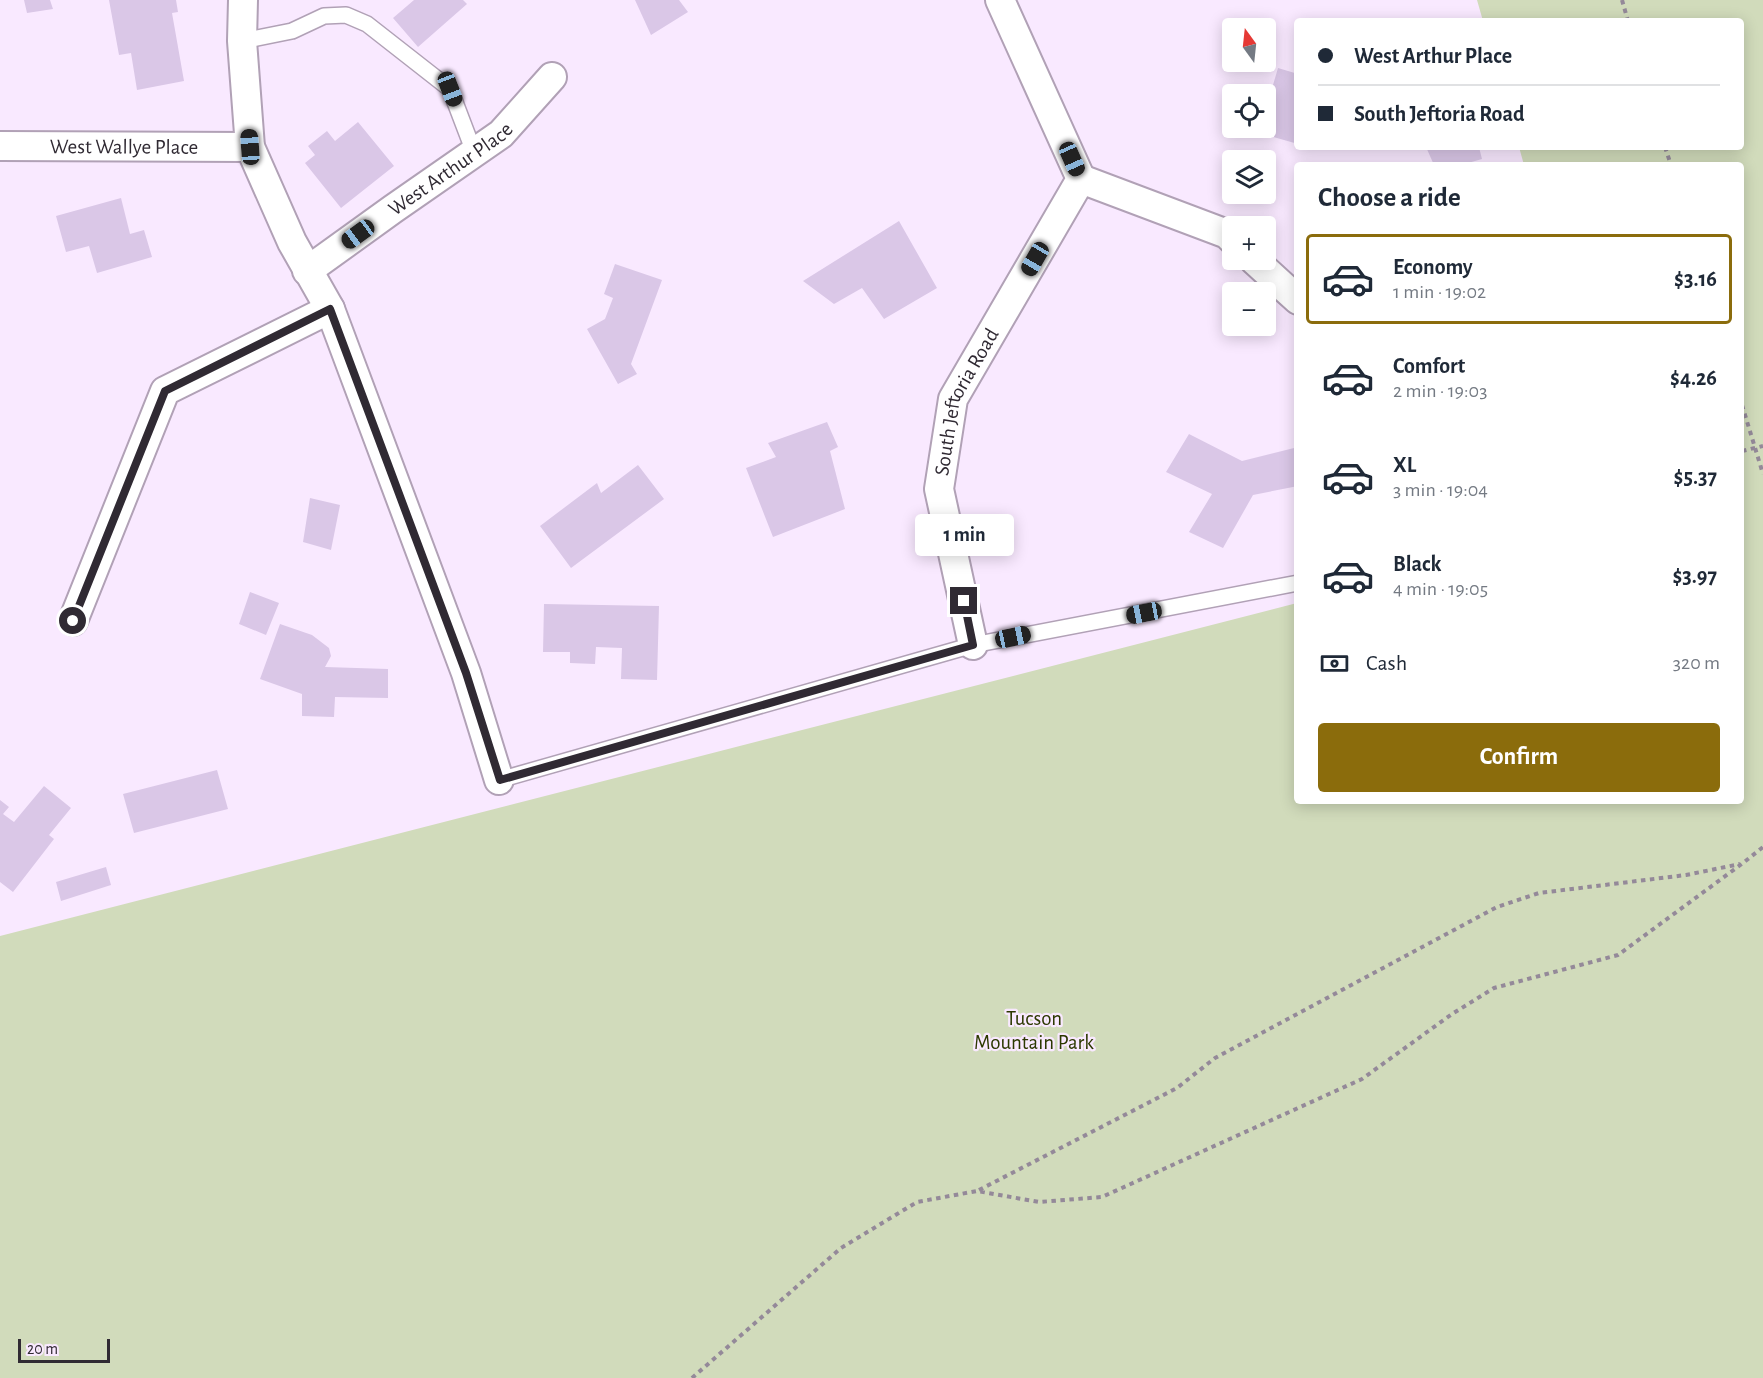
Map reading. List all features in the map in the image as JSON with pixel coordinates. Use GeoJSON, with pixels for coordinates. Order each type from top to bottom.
{"type":"FeatureCollection","features":[{"type":"Feature","properties":{"kind":"street"},"geometry":{"type":"LineString","coordinates":[[243,0],[242,41],[250,147],[292,242],[330,309],[466,673],[500,780]]}},
{"type":"Feature","properties":{"kind":"street"},"geometry":{"type":"LineString","coordinates":[[1000,0],[1081,179],[1222,232]]}},
{"type":"Feature","properties":{"kind":"street","name":"West Arthur Place"},"geometry":{"type":"LineString","coordinates":[[307,271],[501,134],[552,77]]}},
{"type":"Feature","properties":{"kind":"street","name":"West Wallye Place"},"geometry":{"type":"LineString","coordinates":[[0,146],[250,147]]}},
{"type":"Feature","properties":{"kind":"street","name":"South Jeftoria Road"},"geometry":{"type":"LineString","coordinates":[[973,645],[939,489],[953,399],[1081,179]]}},
{"type":"Feature","properties":{"kind":"street"},"geometry":{"type":"LineString","coordinates":[[1265,270],[1294,296]]}},
{"type":"Feature","properties":{"kind":"street"},"geometry":{"type":"LineString","coordinates":[[73,621],[165,391],[330,309]]}},
{"type":"Feature","properties":{"kind":"lane"},"geometry":{"type":"LineString","coordinates":[[242,41],[292,31],[324,16],[346,15],[367,24],[450,89],[474,152]]}},
{"type":"Feature","properties":{"kind":"lane"},"geometry":{"type":"LineString","coordinates":[[500,780],[973,645],[1294,584]]}},
{"type":"Feature","properties":{"kind":"path"},"geometry":{"type":"LineString","coordinates":[[1622,0],[1627,18]]}},
{"type":"Feature","properties":{"kind":"path"},"geometry":{"type":"LineString","coordinates":[[1744,412],[1763,474]]}},
{"type":"Feature","properties":{"kind":"path"},"geometry":{"type":"LineString","coordinates":[[1744,451],[1763,446]]}},
{"type":"Feature","properties":{"kind":"path"},"geometry":{"type":"LineString","coordinates":[[977,1191],[1039,1202],[1102,1197],[1362,1079],[1452,1014],[1494,988],[1618,956],[1763,847]]}},
{"type":"Feature","properties":{"kind":"path"},"geometry":{"type":"LineString","coordinates":[[692,1378],[841,1248],[916,1202],[977,1191],[1177,1088],[1215,1059],[1497,907],[1539,893],[1686,875],[1743,863]]}},
{"type":"Feature","properties":{"kind":"green space","name":"Tucson Mountain Park"},"geometry":{"type":"Polygon","coordinates":[[[1477,0],[1763,0],[1763,1378],[0,1378],[0,936],[1294,604],[1294,804],[1744,804],[1744,162],[1523,162],[1520,150],[1744,150],[1744,18],[1482,18],[1477,0]]]}},
{"type":"Feature","properties":{"kind":"building"},"geometry":{"type":"Polygon","coordinates":[[[24,0],[50,0],[53,9],[27,13],[24,0]]]}},
{"type":"Feature","properties":{"kind":"building"},"geometry":{"type":"Polygon","coordinates":[[[109,0],[176,0],[178,12],[172,13],[184,81],[137,90],[131,53],[119,55],[109,0]]]}},
{"type":"Feature","properties":{"kind":"building"},"geometry":{"type":"Polygon","coordinates":[[[414,0],[463,0],[467,4],[418,47],[393,18],[414,0]]]}},
{"type":"Feature","properties":{"kind":"building"},"geometry":{"type":"Polygon","coordinates":[[[635,0],[679,0],[688,12],[651,35],[635,0]]]}},
{"type":"Feature","properties":{"kind":"building"},"geometry":{"type":"Polygon","coordinates":[[[1278,68],[1294,73],[1294,143],[1276,138],[1276,84],[1273,84],[1278,68]]]}},
{"type":"Feature","properties":{"kind":"building"},"geometry":{"type":"Polygon","coordinates":[[[358,122],[394,166],[341,208],[305,163],[315,155],[308,146],[327,131],[335,141],[358,122]]]}},
{"type":"Feature","properties":{"kind":"building"},"geometry":{"type":"Polygon","coordinates":[[[1427,150],[1480,150],[1482,159],[1472,162],[1433,162],[1427,150]]]}},
{"type":"Feature","properties":{"kind":"building"},"geometry":{"type":"Polygon","coordinates":[[[121,198],[130,234],[144,230],[152,257],[97,273],[89,246],[66,252],[56,216],[121,198]]]}},
{"type":"Feature","properties":{"kind":"building"},"geometry":{"type":"Polygon","coordinates":[[[899,221],[937,288],[884,319],[862,288],[834,304],[803,281],[899,221]]]}},
{"type":"Feature","properties":{"kind":"building"},"geometry":{"type":"Polygon","coordinates":[[[615,264],[662,280],[631,364],[637,374],[618,384],[587,329],[605,319],[613,298],[604,294],[615,264]]]}},
{"type":"Feature","properties":{"kind":"building"},"geometry":{"type":"Polygon","coordinates":[[[827,422],[838,447],[830,451],[845,509],[773,537],[746,468],[776,457],[768,443],[827,422]]]}},
{"type":"Feature","properties":{"kind":"building"},"geometry":{"type":"Polygon","coordinates":[[[1189,434],[1242,461],[1294,448],[1294,487],[1253,495],[1223,548],[1189,532],[1212,494],[1166,472],[1189,434]]]}},
{"type":"Feature","properties":{"kind":"building"},"geometry":{"type":"Polygon","coordinates":[[[638,465],[664,499],[571,568],[540,526],[597,483],[601,493],[638,465]]]}},
{"type":"Feature","properties":{"kind":"building"},"geometry":{"type":"Polygon","coordinates":[[[310,498],[340,505],[331,550],[303,542],[310,498]]]}},
{"type":"Feature","properties":{"kind":"building"},"geometry":{"type":"Polygon","coordinates":[[[250,592],[279,603],[266,635],[239,624],[250,592]]]}},
{"type":"Feature","properties":{"kind":"building"},"geometry":{"type":"Polygon","coordinates":[[[544,604],[659,606],[657,680],[621,679],[622,648],[596,647],[595,664],[570,663],[570,652],[543,652],[544,604]]]}},
{"type":"Feature","properties":{"kind":"building"},"geometry":{"type":"Polygon","coordinates":[[[280,624],[312,635],[329,648],[331,656],[325,667],[388,669],[388,698],[335,697],[334,717],[302,716],[302,694],[260,679],[280,624]]]}},
{"type":"Feature","properties":{"kind":"building"},"geometry":{"type":"Polygon","coordinates":[[[217,770],[228,809],[134,833],[123,794],[217,770]]]}},
{"type":"Feature","properties":{"kind":"building"},"geometry":{"type":"Polygon","coordinates":[[[44,786],[71,808],[49,835],[54,839],[13,892],[0,882],[0,800],[9,807],[3,814],[14,822],[44,786]]]}},
{"type":"Feature","properties":{"kind":"building"},"geometry":{"type":"Polygon","coordinates":[[[106,867],[111,885],[61,901],[56,882],[106,867]]]}},
{"type":"Feature","properties":{"kind":"route"},"geometry":{"type":"LineString","coordinates":[[73,621],[165,391],[330,309],[466,673],[500,780],[973,645],[964,601]]}}]}
